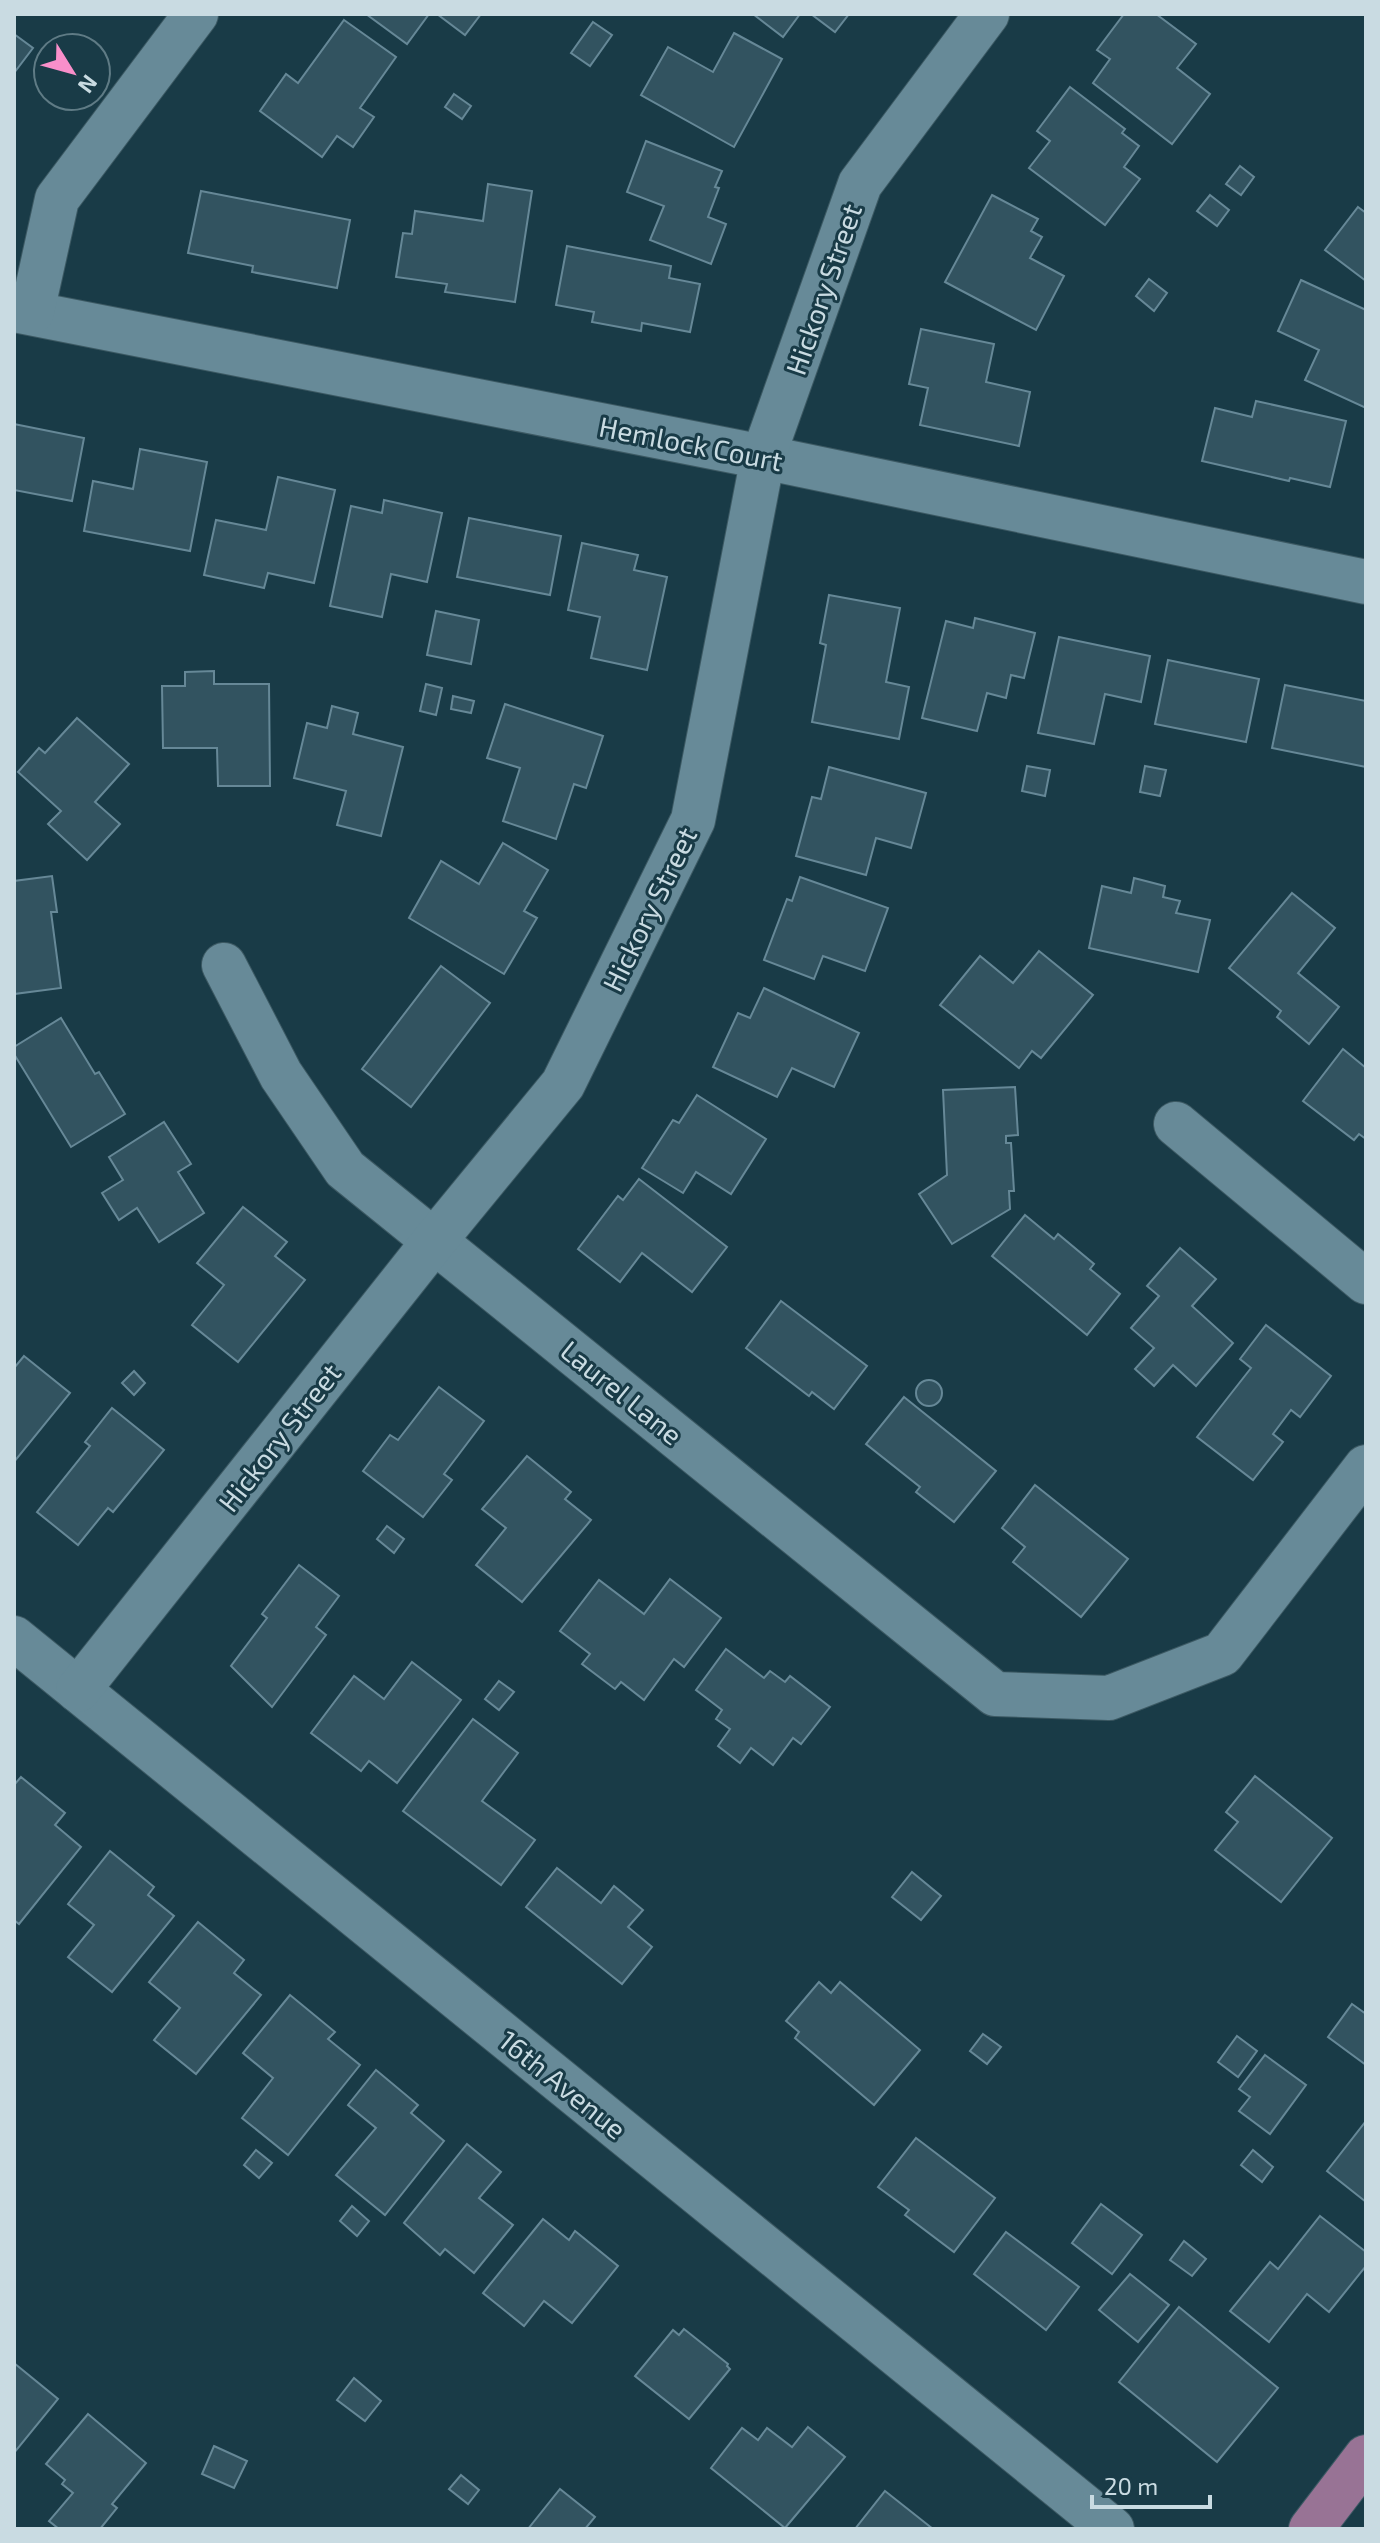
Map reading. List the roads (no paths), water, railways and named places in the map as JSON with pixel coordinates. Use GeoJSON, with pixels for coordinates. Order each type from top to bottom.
{"type":"FeatureCollection","features":[{"type":"Feature","properties":{"kind":"main road"},"geometry":{"type":"LineString","coordinates":[[1325,2524],[1366,2457]]}},
{"type":"Feature","properties":{"kind":"street"},"geometry":{"type":"LineString","coordinates":[[23,311],[57,199],[196,14]]}},
{"type":"Feature","properties":{"kind":"street","name":"Hickory Street"},"geometry":{"type":"LineString","coordinates":[[78,1690],[435,1240],[563,1084],[693,820],[763,457],[860,184],[987,14]]}},
{"type":"Feature","properties":{"kind":"street","name":"Hemlock Court"},"geometry":{"type":"LineString","coordinates":[[23,311],[763,457],[1366,582]]}},
{"type":"Feature","properties":{"kind":"street","name":"Laurel Lane"},"geometry":{"type":"LineString","coordinates":[[224,965],[281,1075],[345,1169],[995,1694],[1109,1698],[1222,1654],[1366,1467]]}},
{"type":"Feature","properties":{"kind":"street"},"geometry":{"type":"LineString","coordinates":[[1176,1124],[1366,1282]]}},
{"type":"Feature","properties":{"kind":"street","name":"16th Avenue"},"geometry":{"type":"LineString","coordinates":[[14,1638],[1112,2529]]}}]}
